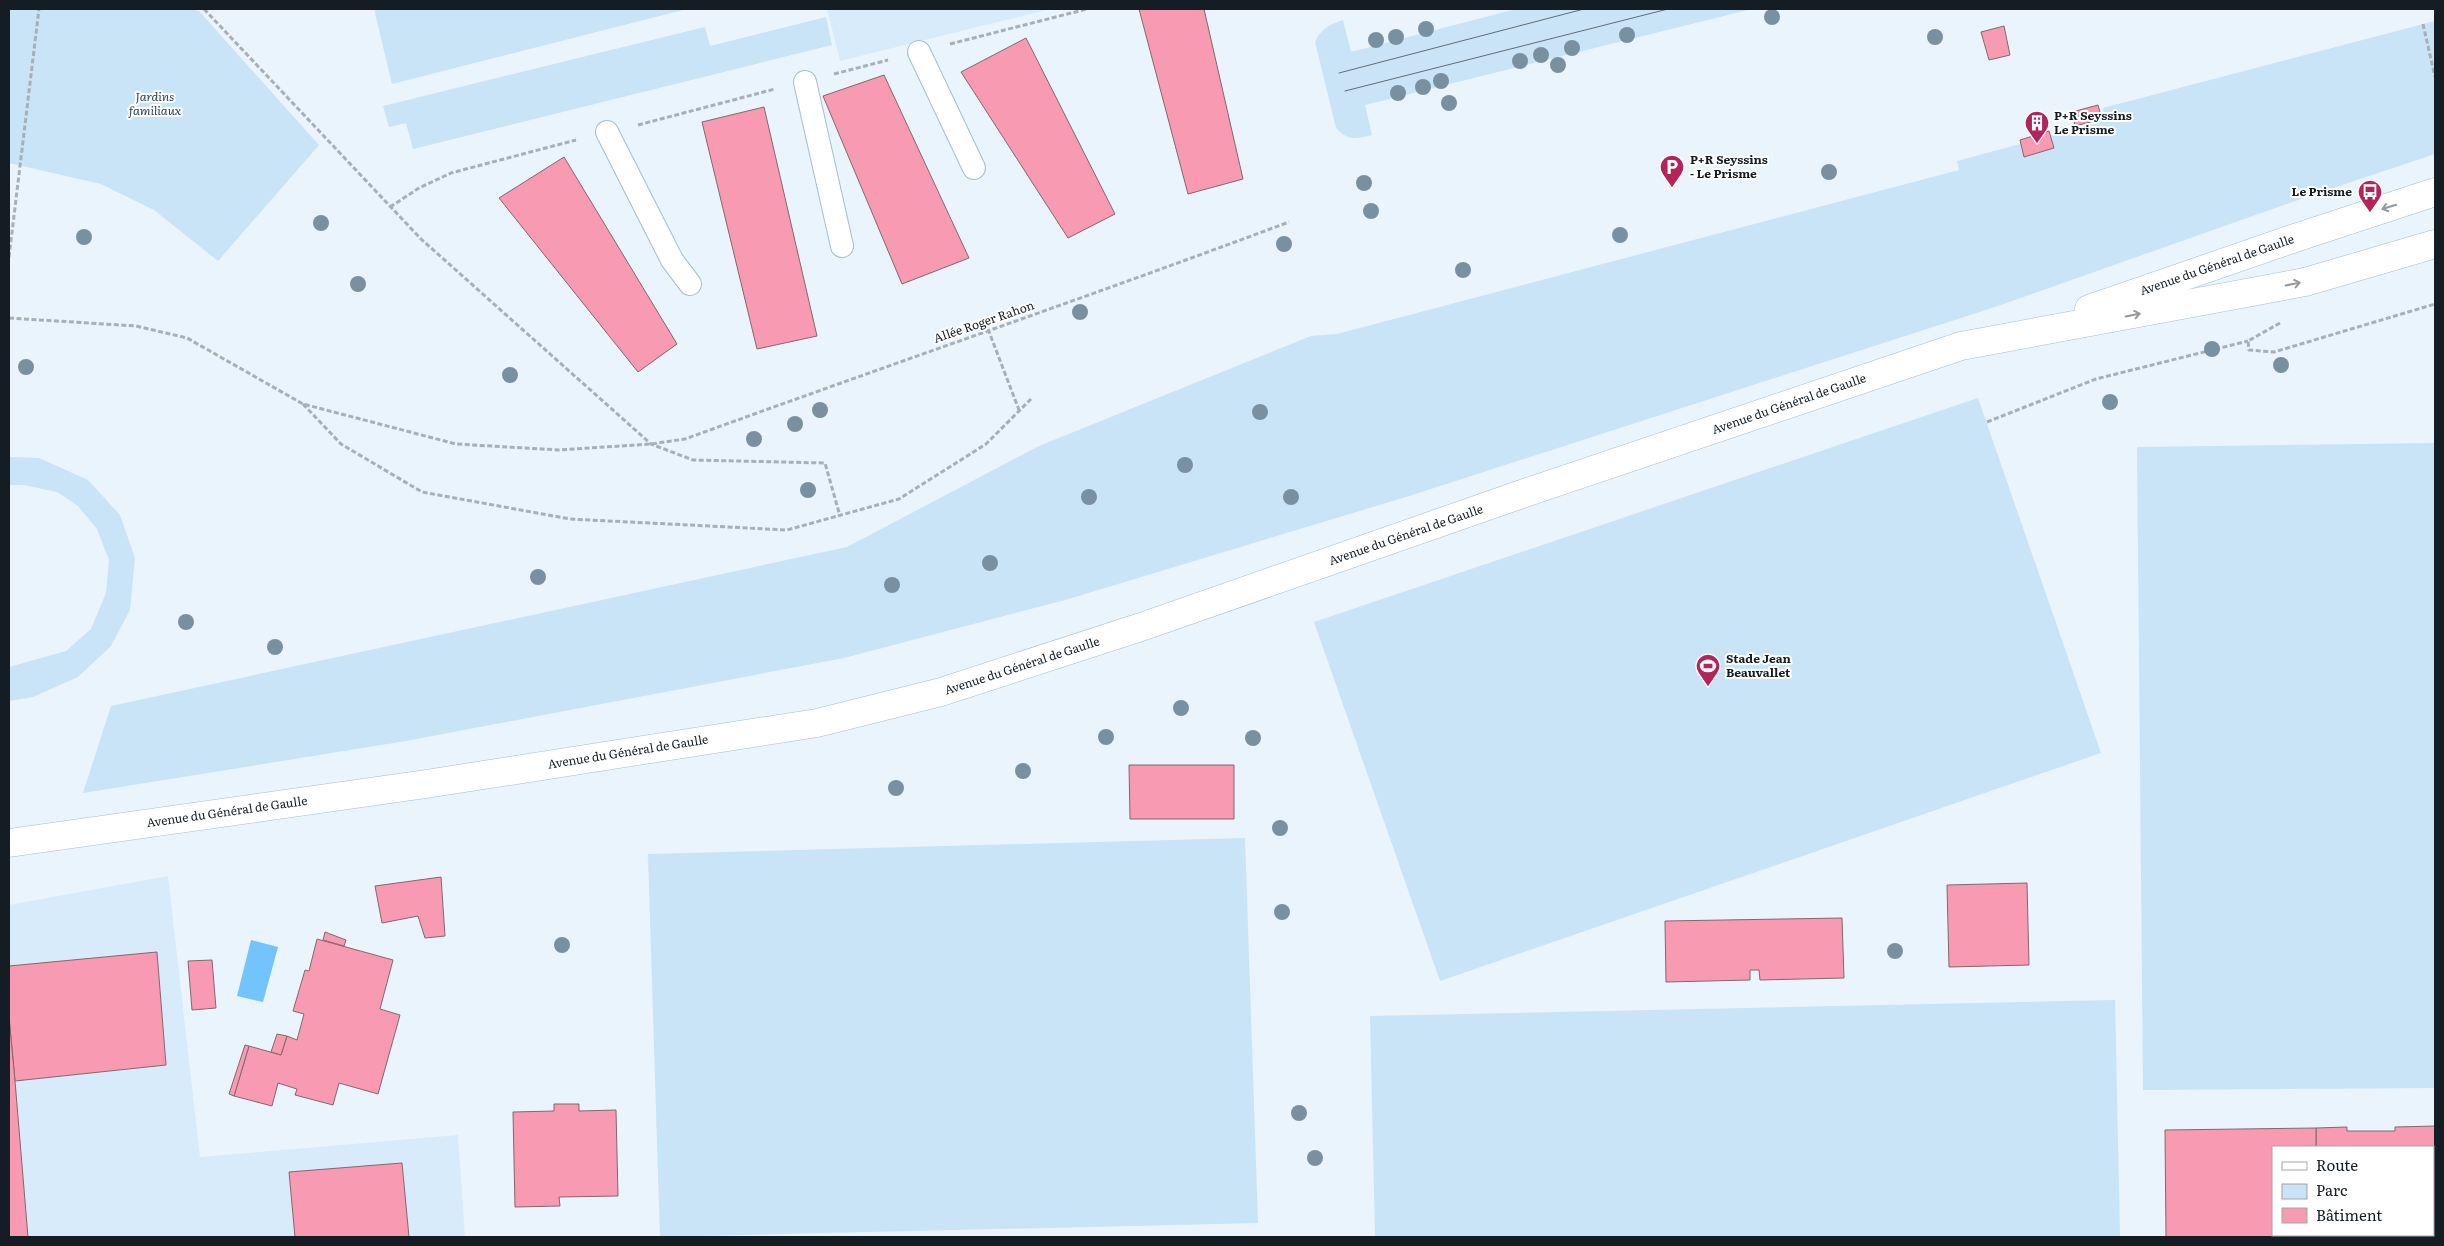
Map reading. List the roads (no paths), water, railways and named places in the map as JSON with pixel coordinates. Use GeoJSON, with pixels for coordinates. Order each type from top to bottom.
{"type":"FeatureCollection","features":[{"type":"Feature","properties":{"kind":"main road","name":"Avenue du Général de Gaulle"},"geometry":{"type":"LineString","coordinates":[[2000,340],[2295,238],[2435,192]]}},
{"type":"Feature","properties":{"kind":"main road","name":"Avenue du Général de Gaulle"},"geometry":{"type":"LineString","coordinates":[[9,843],[426,784],[807,724],[941,692],[1118,635],[1528,492],[1952,349],[2304,282],[2435,244]]}},
{"type":"Feature","properties":{"kind":"lane"},"geometry":{"type":"LineString","coordinates":[[919,52],[974,168]]}},
{"type":"Feature","properties":{"kind":"lane"},"geometry":{"type":"LineString","coordinates":[[805,82],[842,246]]}},
{"type":"Feature","properties":{"kind":"lane"},"geometry":{"type":"LineString","coordinates":[[607,132],[672,260],[690,284]]}},
{"type":"Feature","properties":{"kind":"water"},"geometry":{"type":"Polygon","coordinates":[[[251,940],[278,947],[263,1002],[237,996],[251,940]]]}},
{"type":"Feature","properties":{"kind":"tram line"},"geometry":{"type":"LineString","coordinates":[[1339,73],[1584,9]]}},
{"type":"Feature","properties":{"kind":"tram line"},"geometry":{"type":"LineString","coordinates":[[1345,91],[1668,9]]}},
{"type":"Feature","properties":{"kind":"place","name":"P+R Seyssins Le Prisme"},"geometry":{"type":"Point","coordinates":[2037,144]}},
{"type":"Feature","properties":{"kind":"place","name":"P+R Seyssins - Le Prisme"},"geometry":{"type":"Point","coordinates":[1672,188]}},
{"type":"Feature","properties":{"kind":"place","name":"Le Prisme"},"geometry":{"type":"Point","coordinates":[2370,213]}},
{"type":"Feature","properties":{"kind":"place","name":"Stade Jean Beauvallet"},"geometry":{"type":"Point","coordinates":[1708,687]}},
{"type":"Feature","properties":{"kind":"park label","name":"Jardins familiaux"},"geometry":{"type":"Point","coordinates":[155,104]}}]}
